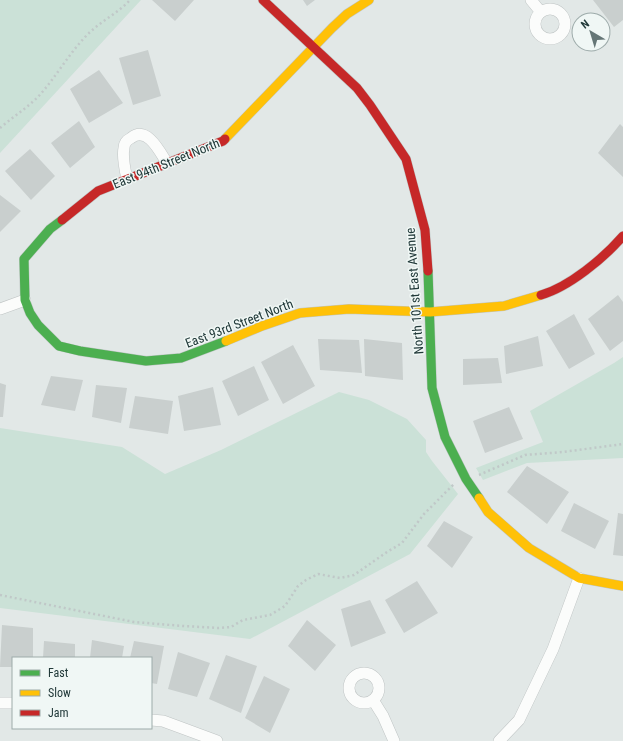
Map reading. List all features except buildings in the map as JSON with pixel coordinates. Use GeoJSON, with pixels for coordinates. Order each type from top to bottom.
{"type":"FeatureCollection","features":[{"type":"Feature","properties":{"kind":"street","name":"North 101st East Avenue"},"geometry":{"type":"LineString","coordinates":[[263,0],[357,88],[406,159],[425,230],[430,312],[432,388],[445,437],[466,479],[488,512],[523,543],[579,578]]}},
{"type":"Feature","properties":{"kind":"street","name":"East 94th Street North"},"geometry":{"type":"LineString","coordinates":[[25,300],[24,260],[50,229],[98,191],[223,141],[347,14],[369,0]]}},
{"type":"Feature","properties":{"kind":"street"},"geometry":{"type":"LineString","coordinates":[[531,0],[540,11]]}},
{"type":"Feature","properties":{"kind":"street"},"geometry":{"type":"LineString","coordinates":[[127,179],[123,148],[125,142],[132,136],[140,134],[147,136],[153,141],[167,163]]}},
{"type":"Feature","properties":{"kind":"street","name":"East 93rd Street North"},"geometry":{"type":"LineString","coordinates":[[25,300],[30,313],[38,325],[59,346],[146,362],[180,358],[300,313],[349,309],[430,312],[504,306],[552,292],[582,273],[612,249],[623,236]]}},
{"type":"Feature","properties":{"kind":"street"},"geometry":{"type":"LineString","coordinates":[[0,309],[25,300]]}},
{"type":"Feature","properties":{"kind":"street"},"geometry":{"type":"LineString","coordinates":[[499,741],[519,720],[553,649],[579,578],[623,586]]}},
{"type":"Feature","properties":{"kind":"street"},"geometry":{"type":"LineString","coordinates":[[373,700],[383,716],[394,741]]}},
{"type":"Feature","properties":{"kind":"street"},"geometry":{"type":"LineString","coordinates":[[0,703],[12,703]]}},
{"type":"Feature","properties":{"kind":"street"},"geometry":{"type":"LineString","coordinates":[[152,720],[163,721],[217,741]]}},
{"type":"Feature","properties":{"kind":"path"},"geometry":{"type":"LineString","coordinates":[[0,128],[29,105],[44,90],[87,35],[126,5],[130,0]]}},
{"type":"Feature","properties":{"kind":"path"},"geometry":{"type":"LineString","coordinates":[[0,595],[134,622],[219,628],[232,627],[243,620],[270,615],[285,606],[298,586],[318,574],[340,578],[354,575],[402,543],[436,501],[454,483],[481,475],[525,455],[563,452],[623,444]]}},
{"type":"Feature","properties":{"kind":"green space"},"geometry":{"type":"Polygon","coordinates":[[[0,0],[141,0],[0,153],[0,0]]]}},
{"type":"Feature","properties":{"kind":"green space"},"geometry":{"type":"Polygon","coordinates":[[[623,357],[623,458],[527,463],[483,480],[476,468],[543,442],[530,411],[623,357]]]}},
{"type":"Feature","properties":{"kind":"green space"},"geometry":{"type":"Polygon","coordinates":[[[339,392],[369,400],[407,419],[426,440],[426,452],[458,494],[410,554],[250,639],[0,608],[0,428],[122,447],[165,474],[221,450],[339,392]]]}},
{"type":"Feature","properties":{"kind":"traffic: fast"},"geometry":{"type":"LineString","coordinates":[[62,220],[50,229],[24,259],[25,300],[30,313],[38,325],[59,346],[80,351],[146,361],[181,358],[226,341]]}},
{"type":"Feature","properties":{"kind":"traffic: fast"},"geometry":{"type":"LineString","coordinates":[[428,271],[432,388],[445,437],[466,479],[479,498]]}},
{"type":"Feature","properties":{"kind":"traffic: slow"},"geometry":{"type":"LineString","coordinates":[[225,139],[332,28],[347,14],[369,0]]}},
{"type":"Feature","properties":{"kind":"traffic: slow"},"geometry":{"type":"LineString","coordinates":[[226,341],[262,326],[300,313],[349,309],[430,312],[504,306],[541,295]]}},
{"type":"Feature","properties":{"kind":"traffic: slow"},"geometry":{"type":"LineString","coordinates":[[479,498],[488,512],[529,548],[579,578],[623,586]]}},
{"type":"Feature","properties":{"kind":"traffic: jam"},"geometry":{"type":"LineString","coordinates":[[263,0],[357,88],[406,159],[425,230],[428,271]]}},
{"type":"Feature","properties":{"kind":"traffic: jam"},"geometry":{"type":"LineString","coordinates":[[62,220],[98,191],[225,139]]}},
{"type":"Feature","properties":{"kind":"traffic: jam"},"geometry":{"type":"LineString","coordinates":[[541,295],[563,286],[574,279],[596,262],[623,236]]}}]}
